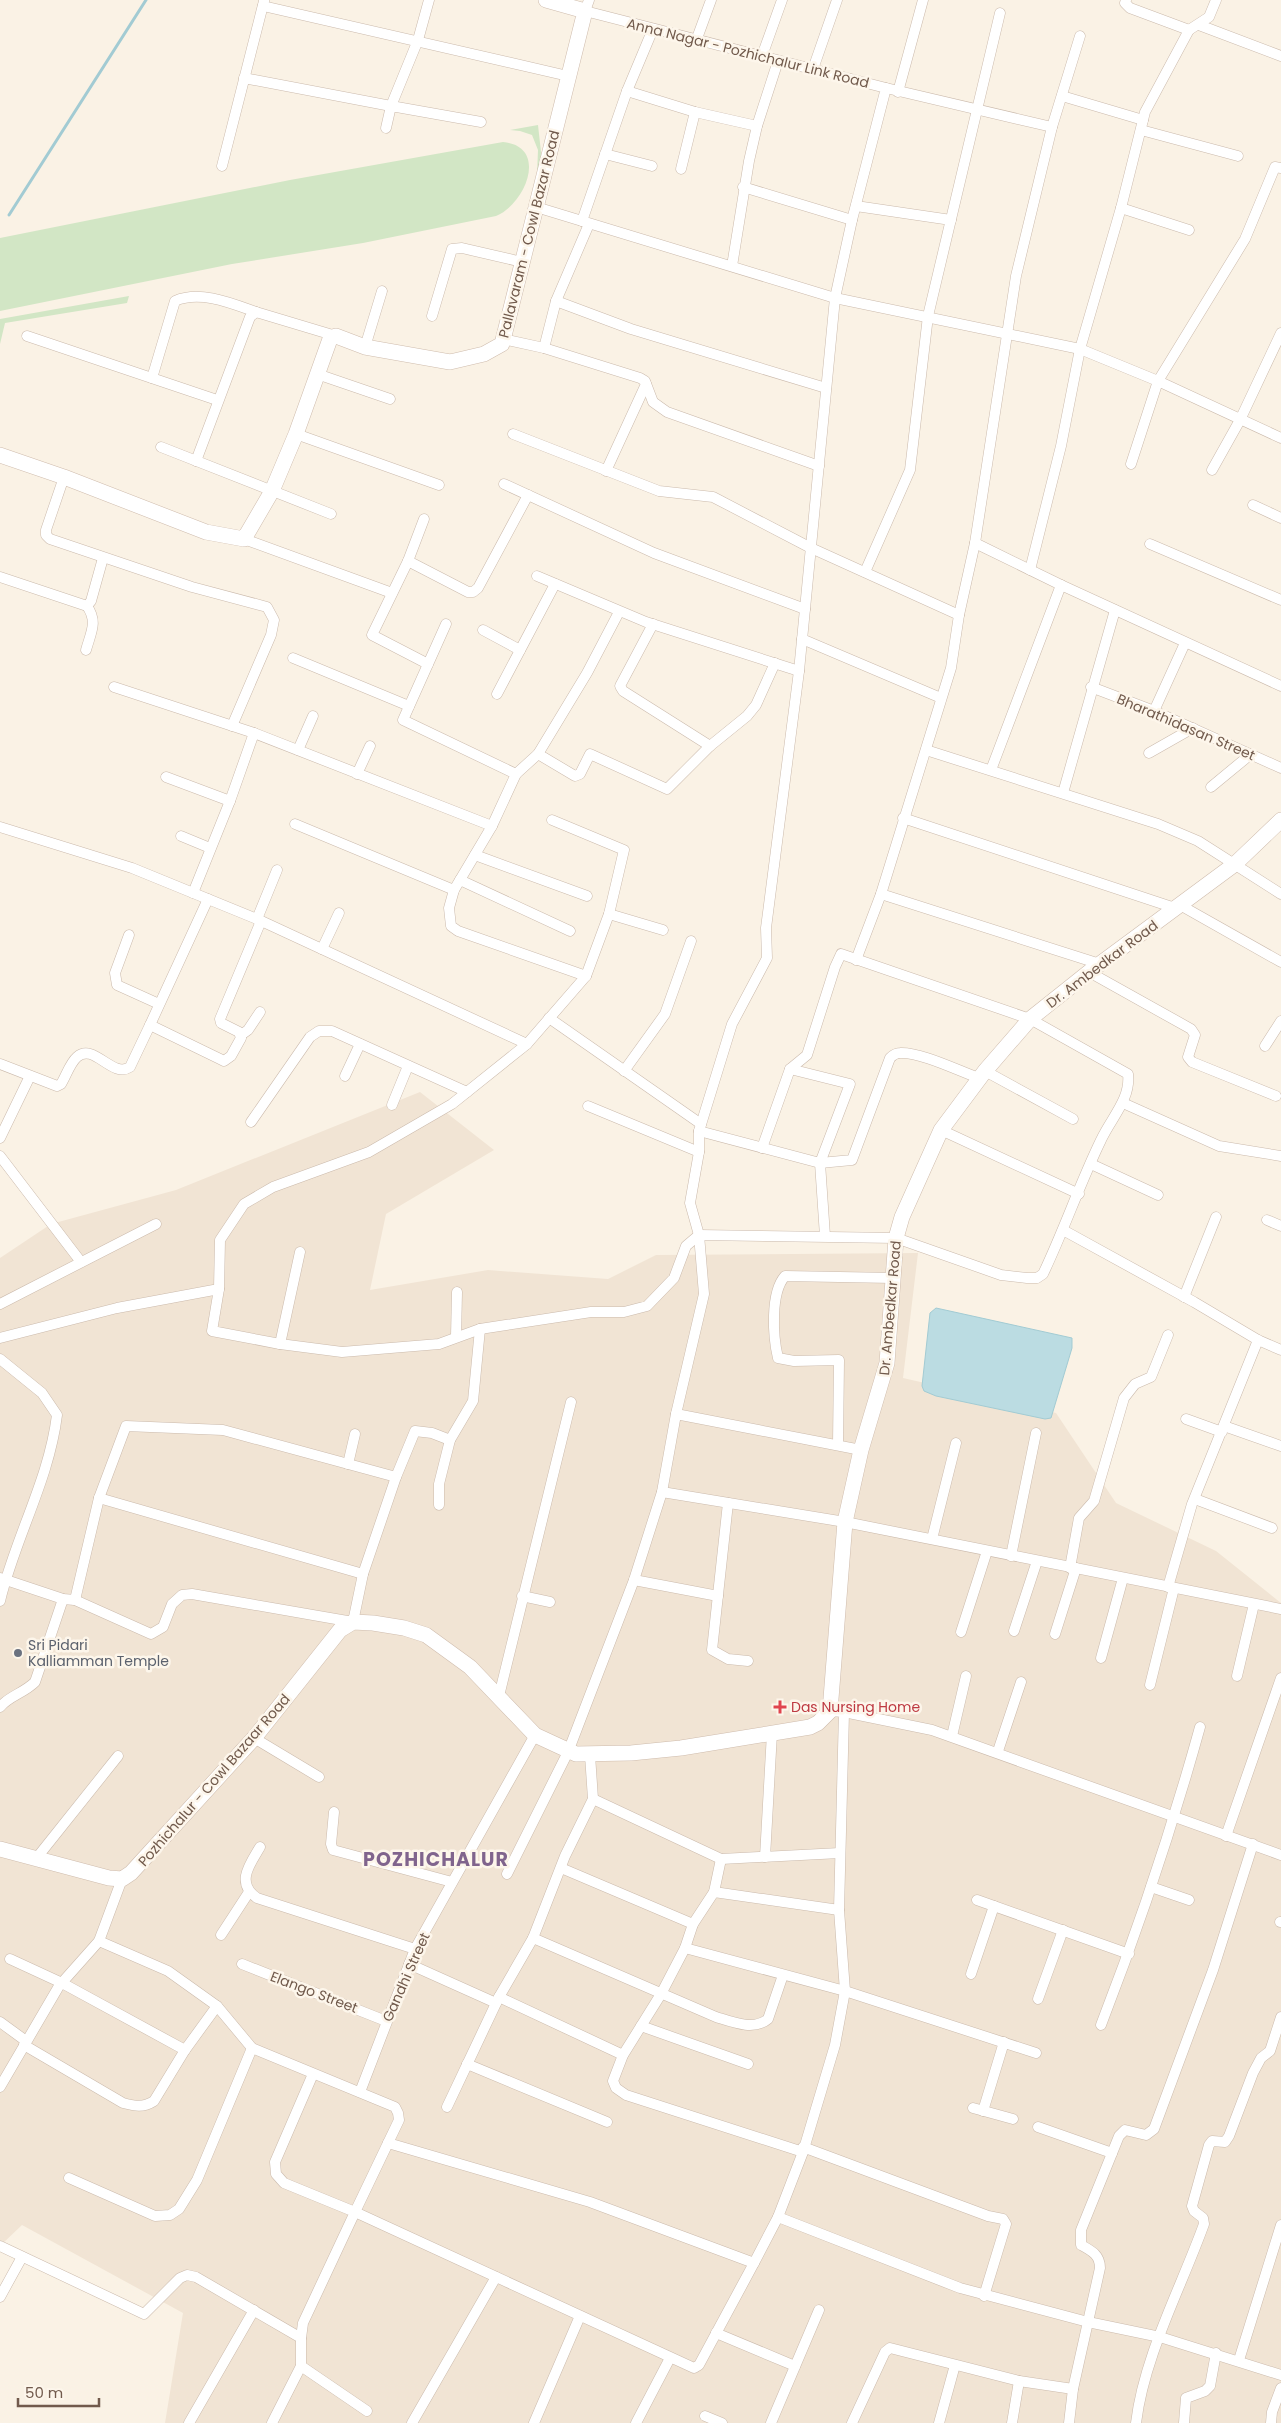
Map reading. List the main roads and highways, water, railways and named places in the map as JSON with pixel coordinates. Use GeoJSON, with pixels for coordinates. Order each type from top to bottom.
{"type":"FeatureCollection","features":[{"type":"Feature","properties":{"kind":"water"},"geometry":{"type":"Polygon","coordinates":[[[936,1308],[1072,1338],[1072,1348],[1051,1418],[1045,1419],[936,1396],[924,1391],[922,1386],[930,1313],[936,1308]]]}},
{"type":"Feature","properties":{"kind":"waterway"},"geometry":{"type":"LineString","coordinates":[[9,215],[146,0]]}},
{"type":"Feature","properties":{"kind":"place","name":"Sri Pidari Kalliamman Temple"},"geometry":{"type":"Point","coordinates":[18,1653]}},
{"type":"Feature","properties":{"kind":"place","name":"Das Nursing Home"},"geometry":{"type":"Point","coordinates":[780,1707]}},
{"type":"Feature","properties":{"kind":"district","name":"POZHICHALUR"},"geometry":{"type":"Point","coordinates":[436,1859]}}]}
